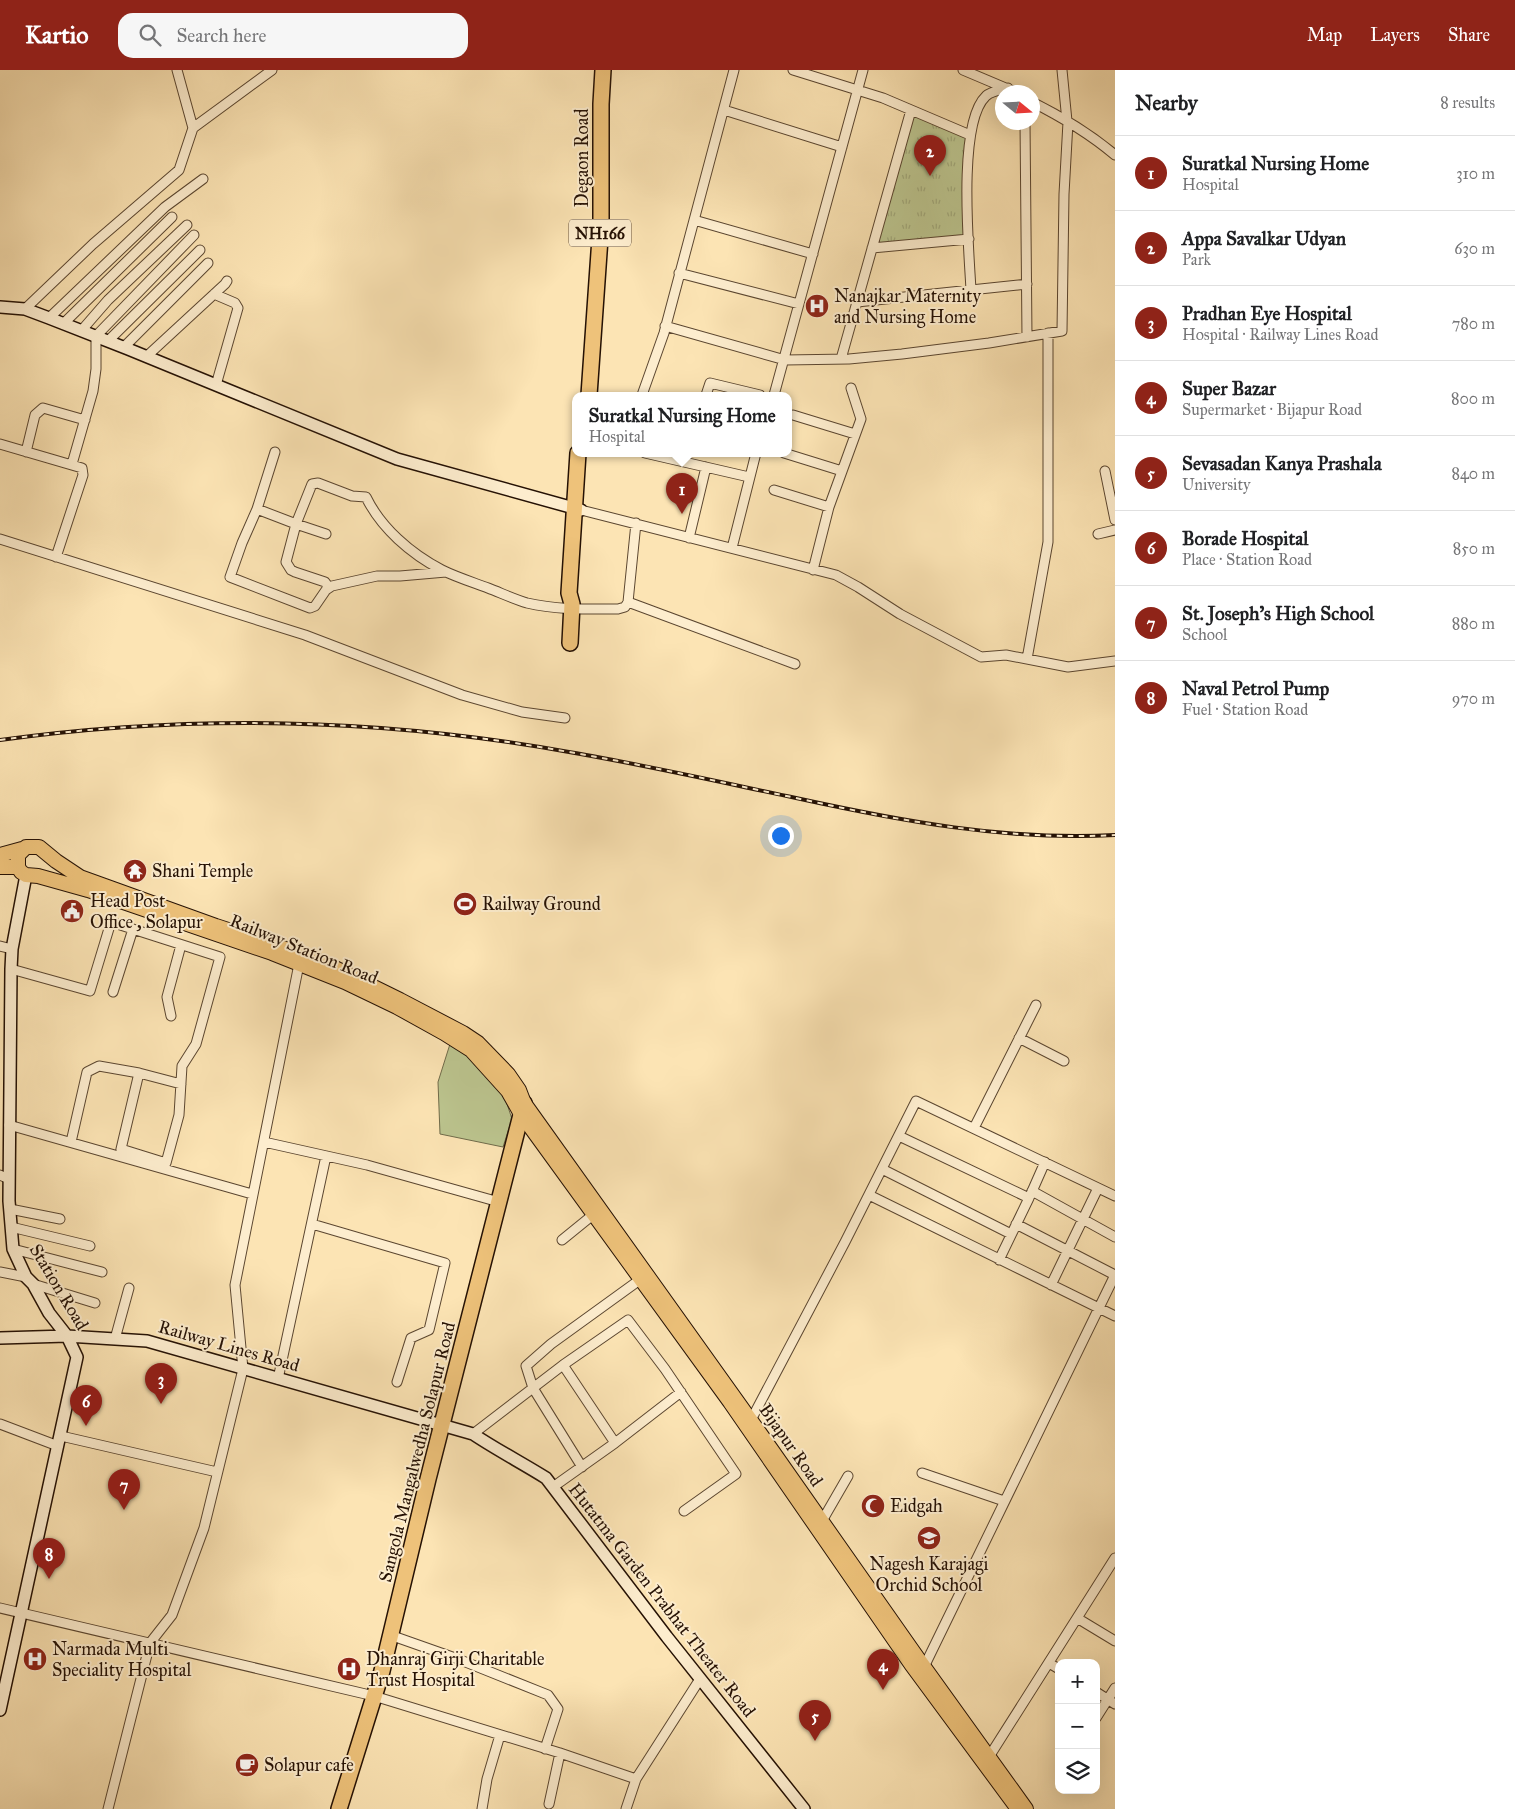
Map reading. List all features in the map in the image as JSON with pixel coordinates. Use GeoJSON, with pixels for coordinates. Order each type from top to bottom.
{"type":"FeatureCollection","features":[{"type":"Feature","properties":{"kind":"highway","name":"Degaon Road"},"geometry":{"type":"LineString","coordinates":[[582,392],[592,224],[594,70]]}},
{"type":"Feature","properties":{"kind":"highway","name":"Degaon Road"},"geometry":{"type":"LineString","coordinates":[[589,392],[601,224],[601,104],[604,70]]}},
{"type":"Feature","properties":{"kind":"highway"},"geometry":{"type":"LineString","coordinates":[[570,643],[571,606],[575,594],[578,457]]}},
{"type":"Feature","properties":{"kind":"highway"},"geometry":{"type":"LineString","coordinates":[[578,509],[584,457]]}},
{"type":"Feature","properties":{"kind":"highway","name":"Sangola Mangalwedha Solapur Road"},"geometry":{"type":"LineString","coordinates":[[340,1809],[390,1635],[523,1108]]}},
{"type":"Feature","properties":{"kind":"main road"},"geometry":{"type":"LineString","coordinates":[[0,307],[25,309],[49,318],[147,356],[397,459],[578,509]]}},
{"type":"Feature","properties":{"kind":"main road"},"geometry":{"type":"LineString","coordinates":[[0,855],[35,846],[42,849],[46,854],[46,867],[27,873],[0,867]]}},
{"type":"Feature","properties":{"kind":"main road"},"geometry":{"type":"LineString","coordinates":[[22,850],[17,859],[27,873]]}},
{"type":"Feature","properties":{"kind":"main road","name":"Railway Station Road"},"geometry":{"type":"LineString","coordinates":[[46,854],[80,877],[300,958]]}},
{"type":"Feature","properties":{"kind":"main road","name":"Railway Station Road"},"geometry":{"type":"LineString","coordinates":[[27,873],[88,890],[337,969],[471,1038],[508,1074],[518,1090],[523,1108]]}},
{"type":"Feature","properties":{"kind":"main road","name":"Station Road"},"geometry":{"type":"LineString","coordinates":[[0,1710],[77,1357],[68,1336],[49,1313],[13,1249],[5,1177],[9,1125],[12,949],[27,873]]}},
{"type":"Feature","properties":{"kind":"main road"},"geometry":{"type":"LineString","coordinates":[[523,1108],[594,1214],[644,1277],[730,1402],[920,1669]]}},
{"type":"Feature","properties":{"kind":"main road","name":"Bijapur Road"},"geometry":{"type":"LineString","coordinates":[[523,1108],[644,1277],[751,1420],[822,1521],[920,1669],[986,1761],[1026,1809]]}},
{"type":"Feature","properties":{"kind":"main road","name":"Railway Lines Road"},"geometry":{"type":"LineString","coordinates":[[0,1338],[68,1336],[147,1341],[473,1434]]}},
{"type":"Feature","properties":{"kind":"main road","name":"Hutatma Garden Prabhat Theater Road"},"geometry":{"type":"LineString","coordinates":[[473,1434],[546,1478],[700,1679],[804,1809]]}},
{"type":"Feature","properties":{"kind":"main road"},"geometry":{"type":"LineString","coordinates":[[986,1761],[1018,1809]]}},
{"type":"Feature","properties":{"kind":"street"},"geometry":{"type":"LineString","coordinates":[[25,309],[93,244],[180,170],[194,128],[177,70]]}},
{"type":"Feature","properties":{"kind":"street"},"geometry":{"type":"LineString","coordinates":[[194,128],[272,70]]}},
{"type":"Feature","properties":{"kind":"street"},"geometry":{"type":"LineString","coordinates":[[643,392],[665,326],[734,70]]}},
{"type":"Feature","properties":{"kind":"street"},"geometry":{"type":"LineString","coordinates":[[792,70],[883,98],[970,135]]}},
{"type":"Feature","properties":{"kind":"street"},"geometry":{"type":"LineString","coordinates":[[775,392],[863,70]]}},
{"type":"Feature","properties":{"kind":"street"},"geometry":{"type":"LineString","coordinates":[[963,70],[1000,85]]}},
{"type":"Feature","properties":{"kind":"street"},"geometry":{"type":"LineString","coordinates":[[665,326],[784,360],[841,359],[960,347],[1062,331],[1064,194],[1068,121],[1062,70]]}},
{"type":"Feature","properties":{"kind":"street"},"geometry":{"type":"LineString","coordinates":[[971,290],[967,199],[970,135],[978,106],[988,94],[995,93]]}},
{"type":"Feature","properties":{"kind":"street"},"geometry":{"type":"LineString","coordinates":[[1040,106],[1068,121],[1115,155]]}},
{"type":"Feature","properties":{"kind":"street"},"geometry":{"type":"LineString","coordinates":[[724,110],[842,147]]}},
{"type":"Feature","properties":{"kind":"street"},"geometry":{"type":"LineString","coordinates":[[841,359],[911,110]]}},
{"type":"Feature","properties":{"kind":"street"},"geometry":{"type":"LineString","coordinates":[[1025,130],[1027,337]]}},
{"type":"Feature","properties":{"kind":"street"},"geometry":{"type":"LineString","coordinates":[[49,318],[165,207],[203,179]]}},
{"type":"Feature","properties":{"kind":"street"},"geometry":{"type":"LineString","coordinates":[[63,324],[172,217]]}},
{"type":"Feature","properties":{"kind":"street"},"geometry":{"type":"LineString","coordinates":[[694,220],[813,254]]}},
{"type":"Feature","properties":{"kind":"street"},"geometry":{"type":"LineString","coordinates":[[81,331],[108,300],[188,225]]}},
{"type":"Feature","properties":{"kind":"street"},"geometry":{"type":"LineString","coordinates":[[72,464],[93,392],[96,369],[96,336],[194,235]]}},
{"type":"Feature","properties":{"kind":"street"},"geometry":{"type":"LineString","coordinates":[[872,248],[969,239]]}},
{"type":"Feature","properties":{"kind":"street"},"geometry":{"type":"LineString","coordinates":[[108,341],[200,250]]}},
{"type":"Feature","properties":{"kind":"street"},"geometry":{"type":"LineString","coordinates":[[124,347],[208,263]]}},
{"type":"Feature","properties":{"kind":"street"},"geometry":{"type":"LineString","coordinates":[[679,273],[800,304]]}},
{"type":"Feature","properties":{"kind":"street"},"geometry":{"type":"LineString","coordinates":[[147,356],[227,281]]}},
{"type":"Feature","properties":{"kind":"street"},"geometry":{"type":"LineString","coordinates":[[857,302],[1027,284]]}},
{"type":"Feature","properties":{"kind":"street"},"geometry":{"type":"LineString","coordinates":[[214,294],[235,303],[238,308],[216,384]]}},
{"type":"Feature","properties":{"kind":"street"},"geometry":{"type":"LineString","coordinates":[[1027,659],[1048,542],[1048,333]]}},
{"type":"Feature","properties":{"kind":"street"},"geometry":{"type":"LineString","coordinates":[[707,392],[710,383],[748,392]]}},
{"type":"Feature","properties":{"kind":"street"},"geometry":{"type":"LineString","coordinates":[[813,570],[830,507],[861,419],[851,388]]}},
{"type":"Feature","properties":{"kind":"street"},"geometry":{"type":"LineString","coordinates":[[26,452],[35,415],[43,408],[84,420]]}},
{"type":"Feature","properties":{"kind":"street"},"geometry":{"type":"LineString","coordinates":[[794,415],[855,434]]}},
{"type":"Feature","properties":{"kind":"street"},"geometry":{"type":"LineString","coordinates":[[0,444],[82,468],[83,475],[56,557]]}},
{"type":"Feature","properties":{"kind":"street"},"geometry":{"type":"LineString","coordinates":[[275,452],[257,509],[245,534],[230,577],[310,608],[315,606],[329,588],[377,576],[407,576],[446,572]]}},
{"type":"Feature","properties":{"kind":"street"},"geometry":{"type":"LineString","coordinates":[[792,456],[842,472]]}},
{"type":"Feature","properties":{"kind":"street"},"geometry":{"type":"LineString","coordinates":[[662,457],[749,478]]}},
{"type":"Feature","properties":{"kind":"street"},"geometry":{"type":"LineString","coordinates":[[732,548],[755,457]]}},
{"type":"Feature","properties":{"kind":"street"},"geometry":{"type":"LineString","coordinates":[[689,538],[706,467]]}},
{"type":"Feature","properties":{"kind":"street"},"geometry":{"type":"LineString","coordinates":[[1104,472],[1115,520]]}},
{"type":"Feature","properties":{"kind":"street"},"geometry":{"type":"LineString","coordinates":[[329,588],[325,582],[295,572],[286,562],[287,552],[296,524],[312,484],[318,483],[352,496],[366,497],[373,512],[401,542],[427,562],[446,572],[527,603],[618,609],[625,607],[628,602],[636,523]]}},
{"type":"Feature","properties":{"kind":"street"},"geometry":{"type":"LineString","coordinates":[[774,490],[830,507]]}},
{"type":"Feature","properties":{"kind":"street"},"geometry":{"type":"LineString","coordinates":[[257,509],[326,534]]}},
{"type":"Feature","properties":{"kind":"street"},"geometry":{"type":"LineString","coordinates":[[578,509],[836,576],[858,587],[900,614],[981,656],[1006,655],[1068,668],[1115,661]]}},
{"type":"Feature","properties":{"kind":"street"},"geometry":{"type":"LineString","coordinates":[[1098,534],[1115,530]]}},
{"type":"Feature","properties":{"kind":"street"},"geometry":{"type":"LineString","coordinates":[[0,539],[305,635],[462,695],[522,712],[565,718]]}},
{"type":"Feature","properties":{"kind":"street"},"geometry":{"type":"LineString","coordinates":[[628,602],[795,664]]}},
{"type":"Feature","properties":{"kind":"street"},"geometry":{"type":"LineString","coordinates":[[11,969],[90,991],[111,922],[220,957],[196,1044],[182,1066],[178,1115],[166,1163],[121,1149],[139,1073]]}},
{"type":"Feature","properties":{"kind":"street"},"geometry":{"type":"LineString","coordinates":[[113,992],[134,929]]}},
{"type":"Feature","properties":{"kind":"street"},"geometry":{"type":"LineString","coordinates":[[171,1016],[167,997],[181,945]]}},
{"type":"Feature","properties":{"kind":"street"},"geometry":{"type":"LineString","coordinates":[[0,946],[12,949]]}},
{"type":"Feature","properties":{"kind":"street"},"geometry":{"type":"LineString","coordinates":[[108,1809],[150,1644],[172,1615],[204,1528],[243,1369],[235,1285],[300,958]]}},
{"type":"Feature","properties":{"kind":"street"},"geometry":{"type":"LineString","coordinates":[[974,1128],[1036,1005]]}},
{"type":"Feature","properties":{"kind":"street"},"geometry":{"type":"LineString","coordinates":[[1019,1038],[1064,1061]]}},
{"type":"Feature","properties":{"kind":"street"},"geometry":{"type":"LineString","coordinates":[[72,1142],[87,1072],[100,1066],[139,1073],[181,1084]]}},
{"type":"Feature","properties":{"kind":"street"},"geometry":{"type":"LineString","coordinates":[[751,1420],[916,1101],[1115,1196]]}},
{"type":"Feature","properties":{"kind":"street"},"geometry":{"type":"LineString","coordinates":[[9,1125],[252,1194]]}},
{"type":"Feature","properties":{"kind":"street"},"geometry":{"type":"LineString","coordinates":[[898,1136],[1084,1218],[1115,1237]]}},
{"type":"Feature","properties":{"kind":"street"},"geometry":{"type":"LineString","coordinates":[[264,1142],[367,1165],[499,1202]]}},
{"type":"Feature","properties":{"kind":"street"},"geometry":{"type":"LineString","coordinates":[[278,1379],[326,1156]]}},
{"type":"Feature","properties":{"kind":"street"},"geometry":{"type":"LineString","coordinates":[[999,1260],[1045,1162]]}},
{"type":"Feature","properties":{"kind":"street"},"geometry":{"type":"LineString","coordinates":[[882,1169],[1011,1234]]}},
{"type":"Feature","properties":{"kind":"street"},"geometry":{"type":"LineString","coordinates":[[1052,1285],[1098,1188]]}},
{"type":"Feature","properties":{"kind":"street"},"geometry":{"type":"LineString","coordinates":[[869,1195],[1115,1316]]}},
{"type":"Feature","properties":{"kind":"street"},"geometry":{"type":"LineString","coordinates":[[10,1209],[60,1219]]}},
{"type":"Feature","properties":{"kind":"street"},"geometry":{"type":"LineString","coordinates":[[562,1240],[594,1214]]}},
{"type":"Feature","properties":{"kind":"street"},"geometry":{"type":"LineString","coordinates":[[312,1224],[445,1263],[429,1330],[411,1338],[397,1382]]}},
{"type":"Feature","properties":{"kind":"street"},"geometry":{"type":"LineString","coordinates":[[920,1669],[1115,1275],[1016,1224]]}},
{"type":"Feature","properties":{"kind":"street"},"geometry":{"type":"LineString","coordinates":[[12,1227],[90,1246]]}},
{"type":"Feature","properties":{"kind":"street"},"geometry":{"type":"LineString","coordinates":[[13,1249],[102,1272]]}},
{"type":"Feature","properties":{"kind":"street"},"geometry":{"type":"LineString","coordinates":[[0,1272],[95,1303]]}},
{"type":"Feature","properties":{"kind":"street"},"geometry":{"type":"LineString","coordinates":[[582,1467],[532,1388],[526,1366],[551,1344],[644,1277]]}},
{"type":"Feature","properties":{"kind":"street"},"geometry":{"type":"LineString","coordinates":[[115,1339],[129,1288]]}},
{"type":"Feature","properties":{"kind":"street"},"geometry":{"type":"LineString","coordinates":[[473,1434],[563,1365],[628,1320],[665,1369],[736,1474],[684,1511]]}},
{"type":"Feature","properties":{"kind":"street"},"geometry":{"type":"LineString","coordinates":[[563,1365],[616,1443]]}},
{"type":"Feature","properties":{"kind":"street"},"geometry":{"type":"LineString","coordinates":[[553,1487],[616,1443],[680,1392]]}},
{"type":"Feature","properties":{"kind":"street"},"geometry":{"type":"LineString","coordinates":[[0,1424],[60,1441],[218,1472]]}},
{"type":"Feature","properties":{"kind":"street"},"geometry":{"type":"LineString","coordinates":[[922,1473],[1004,1501]]}},
{"type":"Feature","properties":{"kind":"street"},"geometry":{"type":"LineString","coordinates":[[822,1521],[848,1476]]}},
{"type":"Feature","properties":{"kind":"street"},"geometry":{"type":"LineString","coordinates":[[986,1761],[1115,1558]]}},
{"type":"Feature","properties":{"kind":"street"},"geometry":{"type":"LineString","coordinates":[[0,1608],[374,1696],[545,1749],[636,1780]]}},
{"type":"Feature","properties":{"kind":"street"},"geometry":{"type":"LineString","coordinates":[[1077,1618],[1115,1641]]}},
{"type":"Feature","properties":{"kind":"street"},"geometry":{"type":"LineString","coordinates":[[390,1635],[458,1659],[548,1695],[558,1709],[545,1749]]}},
{"type":"Feature","properties":{"kind":"street"},"geometry":{"type":"LineString","coordinates":[[1049,1662],[1055,1666]]}},
{"type":"Feature","properties":{"kind":"street"},"geometry":{"type":"LineString","coordinates":[[626,1809],[636,1780],[700,1679]]}},
{"type":"Feature","properties":{"kind":"street"},"geometry":{"type":"LineString","coordinates":[[1100,1714],[1111,1702],[1115,1688]]}},
{"type":"Feature","properties":{"kind":"street"},"geometry":{"type":"LineString","coordinates":[[1100,1695],[1111,1702]]}},
{"type":"Feature","properties":{"kind":"street"},"geometry":{"type":"LineString","coordinates":[[482,1809],[487,1779],[500,1735]]}},
{"type":"Feature","properties":{"kind":"street"},"geometry":{"type":"LineString","coordinates":[[549,1804],[560,1754]]}},
{"type":"Feature","properties":{"kind":"green space"},"geometry":{"type":"Polygon","coordinates":[[[913,113],[966,137],[965,237],[875,246],[913,113]]]}},
{"type":"Feature","properties":{"kind":"green space"},"geometry":{"type":"Polygon","coordinates":[[[450,1044],[466,1052],[505,1098],[512,1119],[503,1147],[440,1134],[438,1082],[450,1044]]]}},
{"type":"Feature","properties":{"kind":"railway"},"geometry":{"type":"LineString","coordinates":[[0,740],[142,726],[214,723],[356,726],[427,732],[597,757],[875,814],[954,827],[1034,835],[1115,835]]}},
{"type":"Feature","properties":{"kind":"place","name":"Appa Savalkar Udyan"},"geometry":{"type":"Point","coordinates":[930,176]}},
{"type":"Feature","properties":{"kind":"place","name":"Nanajkar Maternity and Nursing Home"},"geometry":{"type":"Point","coordinates":[817,306]}},
{"type":"Feature","properties":{"kind":"place","name":"Suratkal Nursing Home"},"geometry":{"type":"Point","coordinates":[682,514]}},
{"type":"Feature","properties":{"kind":"place","name":"Shani Temple"},"geometry":{"type":"Point","coordinates":[135,871]}},
{"type":"Feature","properties":{"kind":"place","name":"Railway Ground"},"geometry":{"type":"Point","coordinates":[465,904]}},
{"type":"Feature","properties":{"kind":"place","name":"Head Post Office , Solapur"},"geometry":{"type":"Point","coordinates":[72,911]}},
{"type":"Feature","properties":{"kind":"place","name":"Pradhan Eye Hospital"},"geometry":{"type":"Point","coordinates":[161,1404]}},
{"type":"Feature","properties":{"kind":"place","name":"Borade Hospital"},"geometry":{"type":"Point","coordinates":[86,1426]}},
{"type":"Feature","properties":{"kind":"place","name":"Eidgah"},"geometry":{"type":"Point","coordinates":[873,1506]}},
{"type":"Feature","properties":{"kind":"place","name":"St. Joseph's High School"},"geometry":{"type":"Point","coordinates":[124,1510]}},
{"type":"Feature","properties":{"kind":"place","name":"Nagesh Karajagi Orchid School"},"geometry":{"type":"Point","coordinates":[929,1538]}},
{"type":"Feature","properties":{"kind":"place","name":"Naval Petrol Pump"},"geometry":{"type":"Point","coordinates":[49,1579]}},
{"type":"Feature","properties":{"kind":"place","name":"Narmada Multi Speciality Hospital"},"geometry":{"type":"Point","coordinates":[35,1659]}},
{"type":"Feature","properties":{"kind":"place","name":"Dhanraj Girji Charitable Trust Hospital"},"geometry":{"type":"Point","coordinates":[349,1669]}},
{"type":"Feature","properties":{"kind":"place","name":"Super Bazar"},"geometry":{"type":"Point","coordinates":[883,1690]}},
{"type":"Feature","properties":{"kind":"place","name":"Sevasadan Kanya Prashala"},"geometry":{"type":"Point","coordinates":[815,1741]}},
{"type":"Feature","properties":{"kind":"place","name":"Solapur cafe"},"geometry":{"type":"Point","coordinates":[247,1765]}}]}
